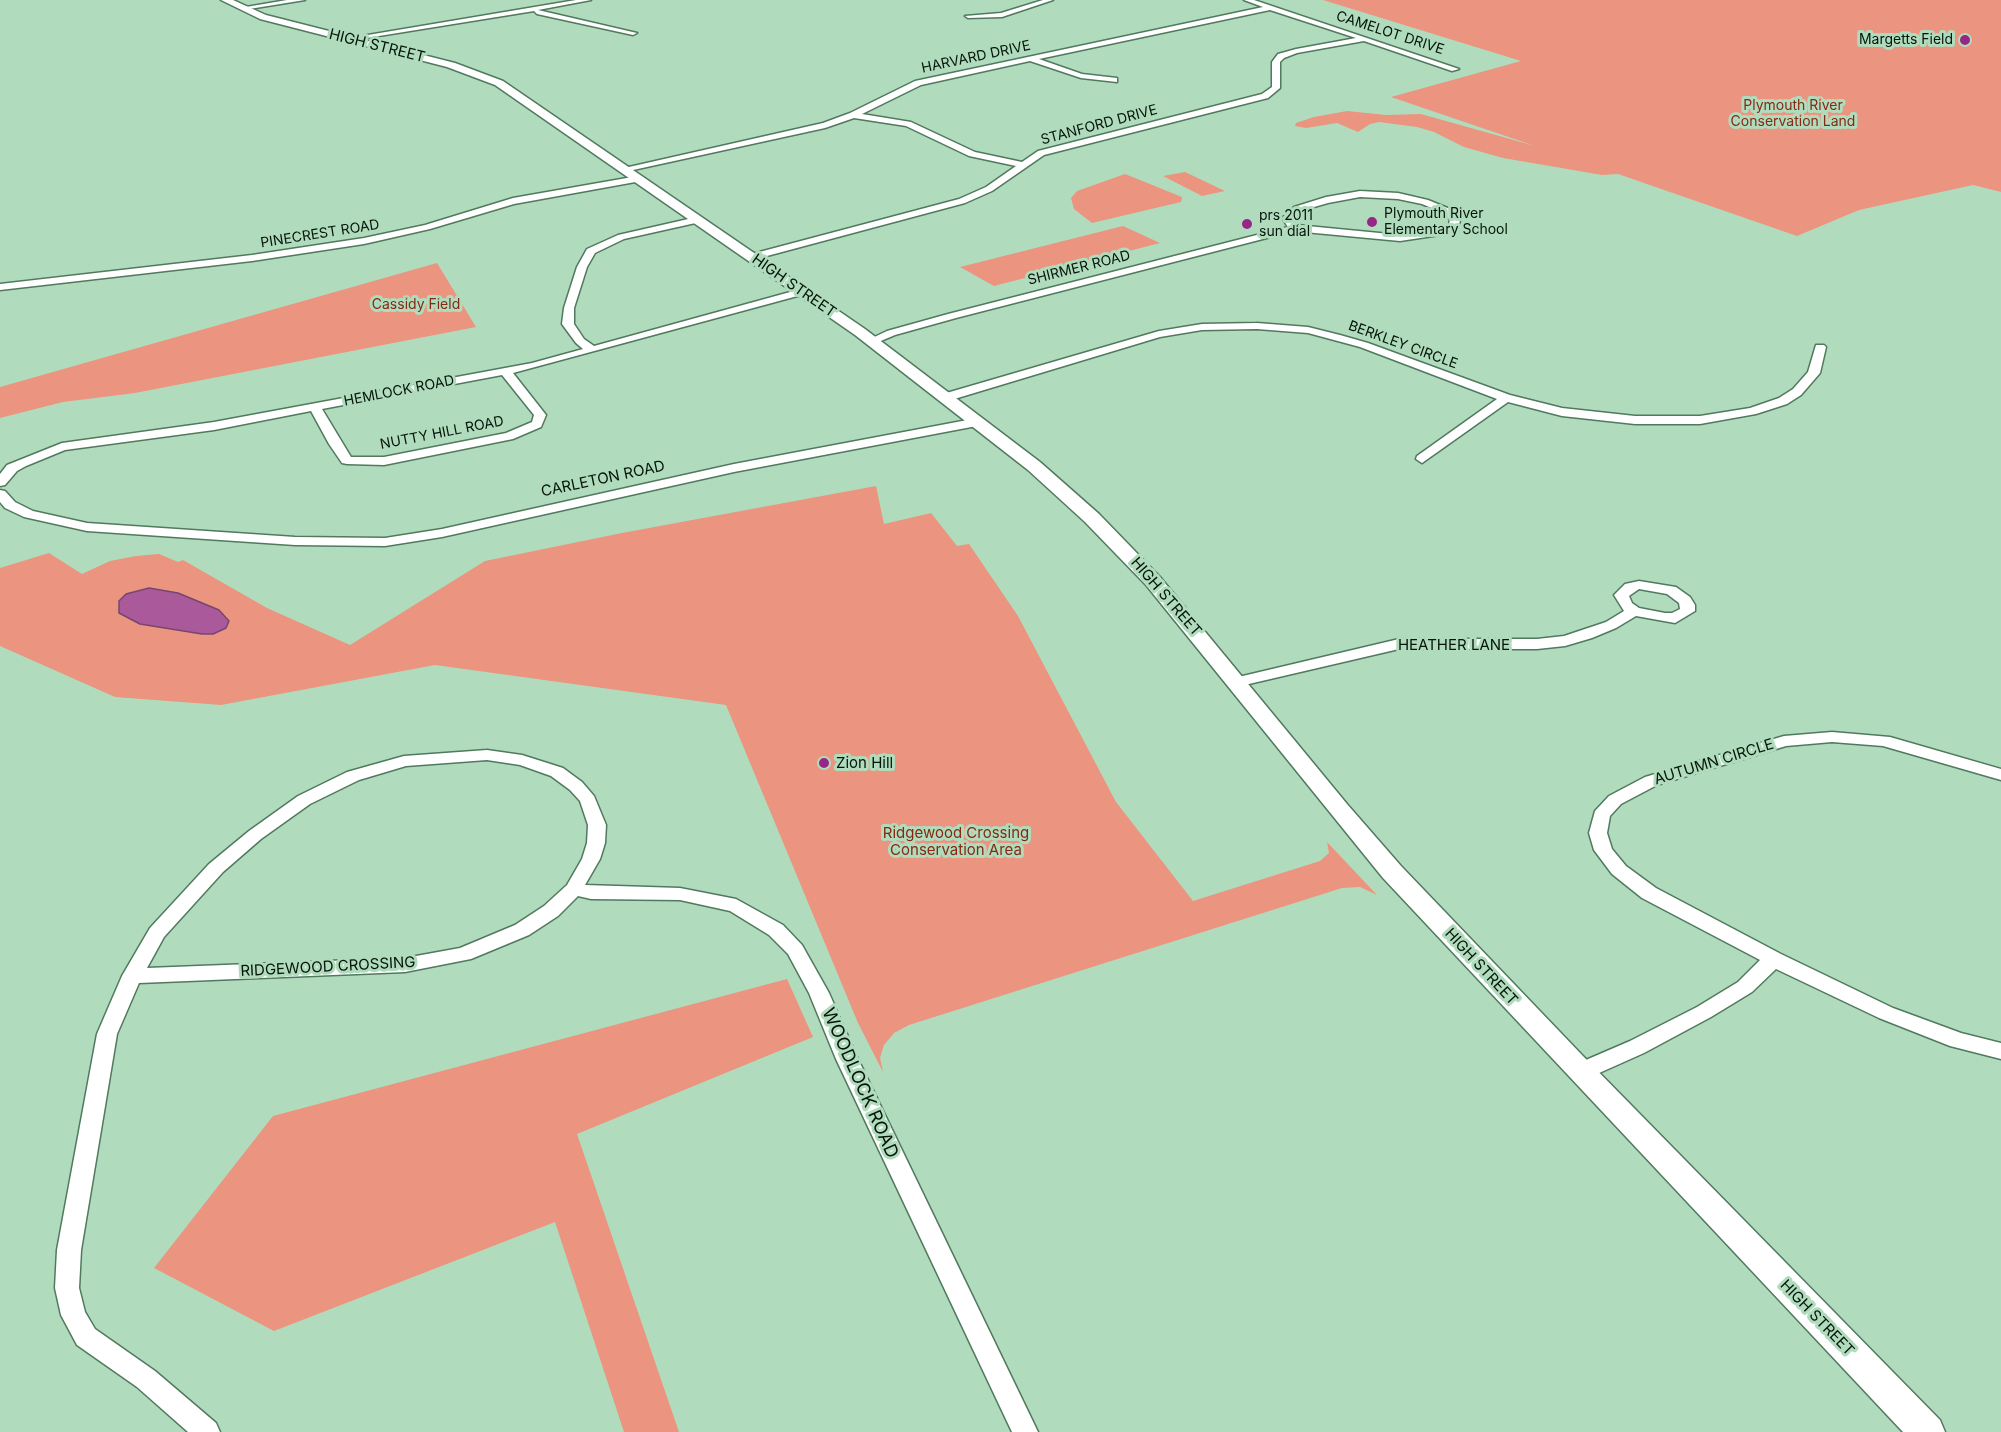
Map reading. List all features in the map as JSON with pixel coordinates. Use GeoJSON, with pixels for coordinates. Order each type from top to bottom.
{"type":"FeatureCollection","features":[{"type":"Feature","properties":{"kind":"main road","name":"HIGH STREET"},"geometry":{"type":"LineString","coordinates":[[234,4],[283,22],[460,67],[493,80],[872,341],[947,397],[1062,490],[1125,550],[1175,606],[1330,801],[1392,872],[1927,1432]]}},
{"type":"Feature","properties":{"kind":"street"},"geometry":{"type":"LineString","coordinates":[[234,4],[302,0]]}},
{"type":"Feature","properties":{"kind":"street"},"geometry":{"type":"LineString","coordinates":[[348,39],[588,0]]}},
{"type":"Feature","properties":{"kind":"street"},"geometry":{"type":"LineString","coordinates":[[968,16],[1010,13],[1050,0]]}},
{"type":"Feature","properties":{"kind":"street","name":"CAMELOT DRIVE"},"geometry":{"type":"LineString","coordinates":[[1247,0],[1455,69]]}},
{"type":"Feature","properties":{"kind":"street","name":"HARVARD DRIVE"},"geometry":{"type":"LineString","coordinates":[[631,174],[804,130],[853,115],[918,83],[1270,8]]}},
{"type":"Feature","properties":{"kind":"street"},"geometry":{"type":"LineString","coordinates":[[526,10],[633,33]]}},
{"type":"Feature","properties":{"kind":"street","name":"STANFORD DRIVE"},"geometry":{"type":"LineString","coordinates":[[752,257],[962,201],[989,189],[1041,153],[1265,96],[1276,88],[1276,62],[1281,56],[1296,51],[1365,39]]}},
{"type":"Feature","properties":{"kind":"street"},"geometry":{"type":"LineString","coordinates":[[1031,59],[1081,76],[1114,80]]}},
{"type":"Feature","properties":{"kind":"street"},"geometry":{"type":"LineString","coordinates":[[853,115],[908,124],[972,154],[1022,165]]}},
{"type":"Feature","properties":{"kind":"street","name":"PINECREST ROAD"},"geometry":{"type":"LineString","coordinates":[[0,287],[252,258],[364,241],[427,227],[513,201],[631,174]]}},
{"type":"Feature","properties":{"kind":"street","name":"SHIRMER ROAD"},"geometry":{"type":"LineString","coordinates":[[872,341],[952,316],[1294,228],[1400,238],[1437,233],[1454,225],[1455,220],[1447,211],[1425,202],[1398,196],[1359,194],[1326,200],[1297,209],[1287,219],[1294,228]]}},
{"type":"Feature","properties":{"kind":"street"},"geometry":{"type":"LineString","coordinates":[[592,350],[580,341],[568,324],[572,299],[582,267],[591,251],[621,237],[697,220]]}},
{"type":"Feature","properties":{"kind":"street","name":"HEMLOCK ROAD"},"geometry":{"type":"LineString","coordinates":[[0,482],[12,468],[62,447],[206,427],[505,371],[592,350],[801,292]]}},
{"type":"Feature","properties":{"kind":"street","name":"BERKLEY CIRCLE"},"geometry":{"type":"LineString","coordinates":[[947,397],[1159,334],[1202,327],[1257,326],[1308,330],[1365,345],[1506,398],[1562,412],[1635,420],[1671,421],[1729,416],[1768,407],[1797,392],[1814,373],[1820,347]]}},
{"type":"Feature","properties":{"kind":"street","name":"NUTTY HILL ROAD"},"geometry":{"type":"LineString","coordinates":[[315,406],[335,444],[347,460],[363,462],[384,460],[509,436],[532,428],[540,416],[505,371]]}},
{"type":"Feature","properties":{"kind":"street"},"geometry":{"type":"LineString","coordinates":[[1422,459],[1506,398]]}},
{"type":"Feature","properties":{"kind":"street","name":"CARLETON ROAD"},"geometry":{"type":"LineString","coordinates":[[0,494],[16,508],[63,524],[332,543],[399,540],[734,468],[978,422]]}},
{"type":"Feature","properties":{"kind":"street","name":"HEATHER LANE"},"geometry":{"type":"LineString","coordinates":[[1236,682],[1399,644],[1537,644],[1565,641],[1611,625],[1634,611]]}},
{"type":"Feature","properties":{"kind":"street","name":"AUTUMN CIRCLE"},"geometry":{"type":"LineString","coordinates":[[2001,775],[1884,741],[1832,737],[1804,738],[1784,741],[1651,781],[1615,800],[1601,815],[1598,833],[1603,850],[1619,870],[1649,893],[1774,959],[1886,1013],[1957,1040],[2001,1051]]}},
{"type":"Feature","properties":{"kind":"street","name":"RIDGEWOOD CROSSING"},"geometry":{"type":"LineString","coordinates":[[132,976],[405,965],[435,960],[486,946],[522,930],[551,911],[574,889],[594,851],[597,825],[588,800],[576,786],[557,772],[522,760],[463,755],[404,761],[353,776],[304,800],[255,835],[216,868],[157,933],[132,976],[107,1034],[69,1250],[67,1288],[73,1315],[86,1337],[147,1379],[207,1432]]}},
{"type":"Feature","properties":{"kind":"street","name":"WOODLOCK ROAD"},"geometry":{"type":"LineString","coordinates":[[574,889],[591,893],[680,894],[736,906],[776,930],[795,950],[819,993],[847,1059],[1025,1432]]}},
{"type":"Feature","properties":{"kind":"street"},"geometry":{"type":"LineString","coordinates":[[1580,1071],[1637,1047],[1704,1011],[1745,987],[1774,959]]}},
{"type":"Feature","properties":{"kind":"green space","name":"Plymouth River Conservation Land"},"geometry":{"type":"Polygon","coordinates":[[[1323,0],[2001,0],[2001,192],[1973,185],[1859,210],[1797,236],[1618,174],[1602,175],[1503,158],[1464,147],[1434,132],[1417,127],[1379,122],[1370,124],[1358,132],[1337,123],[1306,128],[1295,126],[1296,123],[1314,117],[1347,111],[1386,115],[1421,114],[1535,146],[1391,97],[1521,61],[1323,0]]]}},
{"type":"Feature","properties":{"kind":"green space"},"geometry":{"type":"Polygon","coordinates":[[[1185,172],[1225,191],[1202,196],[1163,176],[1185,172]]]}},
{"type":"Feature","properties":{"kind":"green space"},"geometry":{"type":"Polygon","coordinates":[[[1125,174],[1182,197],[1181,202],[1092,223],[1074,209],[1071,198],[1077,191],[1125,174]]]}},
{"type":"Feature","properties":{"kind":"green space"},"geometry":{"type":"Polygon","coordinates":[[[1123,226],[1160,243],[994,286],[960,267],[1123,226]]]}},
{"type":"Feature","properties":{"kind":"green space","name":"Cassidy Field"},"geometry":{"type":"Polygon","coordinates":[[[437,263],[476,327],[135,393],[63,402],[0,418],[0,387],[437,263]]]}},
{"type":"Feature","properties":{"kind":"green space","name":"Ridgewood Crossing Conservation Area"},"geometry":{"type":"Polygon","coordinates":[[[876,486],[884,524],[931,513],[957,546],[969,544],[1018,616],[1116,802],[1193,901],[1320,861],[1329,853],[1327,842],[1377,895],[1360,887],[1342,888],[909,1025],[894,1033],[884,1045],[880,1058],[883,1072],[858,1023],[726,705],[435,665],[221,705],[115,697],[0,646],[0,568],[49,553],[82,574],[110,561],[136,556],[159,554],[178,562],[183,560],[267,608],[350,645],[485,561],[876,486]]]}},
{"type":"Feature","properties":{"kind":"green space"},"geometry":{"type":"Polygon","coordinates":[[[787,979],[813,1037],[577,1134],[679,1432],[624,1432],[555,1222],[274,1331],[154,1268],[273,1116],[787,979]]]}},
{"type":"Feature","properties":{"kind":"shaded area"},"geometry":{"type":"Polygon","coordinates":[[[149,588],[178,593],[219,610],[229,621],[226,628],[213,634],[202,634],[140,624],[119,613],[119,601],[126,594],[149,588]]]}},
{"type":"Feature","properties":{"kind":"place","name":"Margetts Field"},"geometry":{"type":"Point","coordinates":[1965,40]}},
{"type":"Feature","properties":{"kind":"place","name":"Plymouth River Elementary School"},"geometry":{"type":"Point","coordinates":[1372,222]}},
{"type":"Feature","properties":{"kind":"place","name":"prs 2011 sun dial"},"geometry":{"type":"Point","coordinates":[1247,224]}},
{"type":"Feature","properties":{"kind":"place","name":"Zion Hill"},"geometry":{"type":"Point","coordinates":[824,763]}}]}
